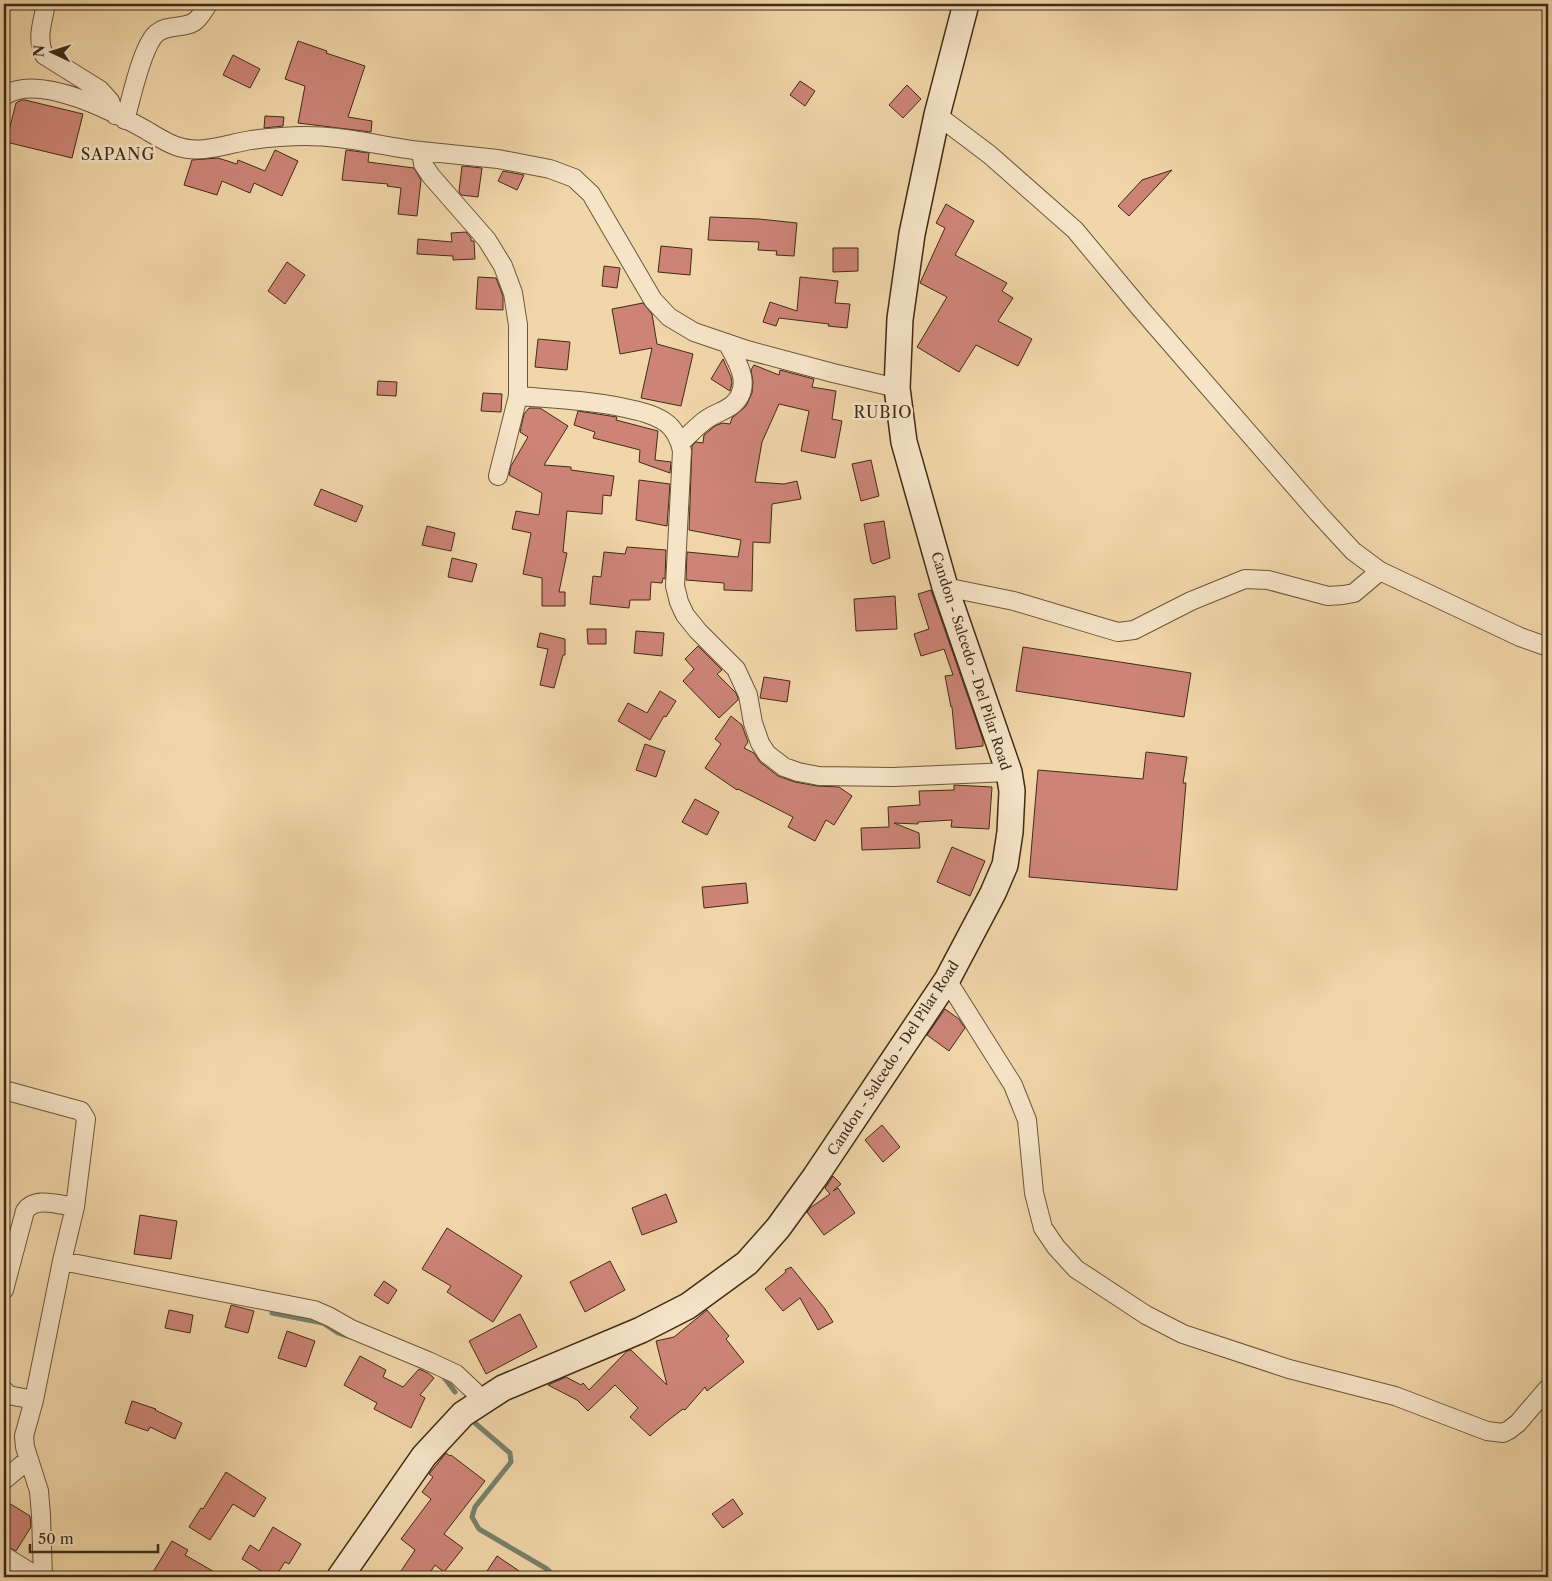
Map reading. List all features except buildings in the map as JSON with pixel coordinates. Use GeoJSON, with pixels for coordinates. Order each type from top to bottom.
{"type":"FeatureCollection","features":[{"type":"Feature","properties":{"kind":"main road","name":"Candon - Salcedo - Del Pilar Road"},"geometry":{"type":"LineString","coordinates":[[340,1577],[424,1456],[463,1414],[502,1388],[649,1326],[688,1306],[747,1263],[778,1228],[815,1176],[946,980],[993,893],[1005,866],[1010,832],[1012,791],[1009,772],[945,587],[904,442],[897,388],[900,319],[912,234],[937,115],[966,4]]}},
{"type":"Feature","properties":{"kind":"street"},"geometry":{"type":"LineString","coordinates":[[46,4],[40,39],[44,55],[100,90],[120,117]]}},
{"type":"Feature","properties":{"kind":"street"},"geometry":{"type":"LineString","coordinates":[[120,117],[149,42],[157,33],[168,27],[193,22],[200,16],[208,4]]}},
{"type":"Feature","properties":{"kind":"street"},"geometry":{"type":"LineString","coordinates":[[4,96],[16,90],[28,88],[49,89],[88,102],[159,138],[189,150],[252,140],[306,136],[339,138],[395,148],[498,159],[550,169],[574,178],[591,194],[653,300],[669,316],[694,332],[833,373],[897,388]]}},
{"type":"Feature","properties":{"kind":"street"},"geometry":{"type":"LineString","coordinates":[[937,115],[990,155],[1075,230],[1140,308],[1353,551],[1380,571],[1520,637],[1548,647]]}},
{"type":"Feature","properties":{"kind":"street"},"geometry":{"type":"LineString","coordinates":[[421,151],[423,164],[431,176],[488,240],[503,266],[513,293],[518,325],[518,396],[498,476]]}},
{"type":"Feature","properties":{"kind":"street"},"geometry":{"type":"LineString","coordinates":[[681,442],[705,420],[731,406],[742,390],[743,377],[727,343]]}},
{"type":"Feature","properties":{"kind":"street"},"geometry":{"type":"LineString","coordinates":[[518,396],[602,403],[646,412],[666,422],[681,442],[682,460],[675,586],[679,602],[698,631],[736,669],[748,696],[753,723],[760,743],[768,754],[784,766],[798,772],[819,776],[893,777],[1009,772]]}},
{"type":"Feature","properties":{"kind":"street"},"geometry":{"type":"LineString","coordinates":[[945,587],[1014,601],[1118,632],[1134,630],[1191,601],[1245,579],[1268,580],[1328,596],[1343,596],[1354,593],[1380,571]]}},
{"type":"Feature","properties":{"kind":"street"},"geometry":{"type":"LineString","coordinates":[[946,980],[1013,1085],[1027,1120],[1034,1193],[1043,1228],[1056,1247],[1076,1269],[1146,1315],[1183,1334],[1289,1369],[1395,1396],[1486,1431],[1503,1433],[1509,1430],[1518,1423],[1548,1388]]}},
{"type":"Feature","properties":{"kind":"street"},"geometry":{"type":"LineString","coordinates":[[4,1090],[81,1111],[86,1119],[75,1207],[62,1260],[34,1400],[24,1436],[25,1447],[39,1491],[42,1577]]}},
{"type":"Feature","properties":{"kind":"street"},"geometry":{"type":"LineString","coordinates":[[4,1290],[25,1211],[29,1206],[35,1203],[43,1203],[75,1207]]}},
{"type":"Feature","properties":{"kind":"street"},"geometry":{"type":"LineString","coordinates":[[62,1260],[314,1310],[356,1332],[456,1374],[474,1391],[481,1403]]}},
{"type":"Feature","properties":{"kind":"street"},"geometry":{"type":"LineString","coordinates":[[4,1390],[8,1395],[34,1400]]}},
{"type":"Feature","properties":{"kind":"street"},"geometry":{"type":"LineString","coordinates":[[4,1480],[29,1459]]}},
{"type":"Feature","properties":{"kind":"street"},"geometry":{"type":"LineString","coordinates":[[4,1556],[38,1577]]}},
{"type":"Feature","properties":{"kind":"waterway"},"geometry":{"type":"LineString","coordinates":[[272,1313],[323,1323],[338,1333],[350,1337]]}},
{"type":"Feature","properties":{"kind":"waterway"},"geometry":{"type":"LineString","coordinates":[[441,1375],[455,1392]]}},
{"type":"Feature","properties":{"kind":"waterway"},"geometry":{"type":"LineString","coordinates":[[475,1423],[510,1453],[511,1462],[475,1507],[472,1517],[479,1529],[547,1569],[556,1577]]}},
{"type":"Feature","properties":{"kind":"district","name":"SAPANG"},"geometry":{"type":"Point","coordinates":[118,154]}},
{"type":"Feature","properties":{"kind":"district","name":"RUBIO"},"geometry":{"type":"Point","coordinates":[883,412]}}]}
